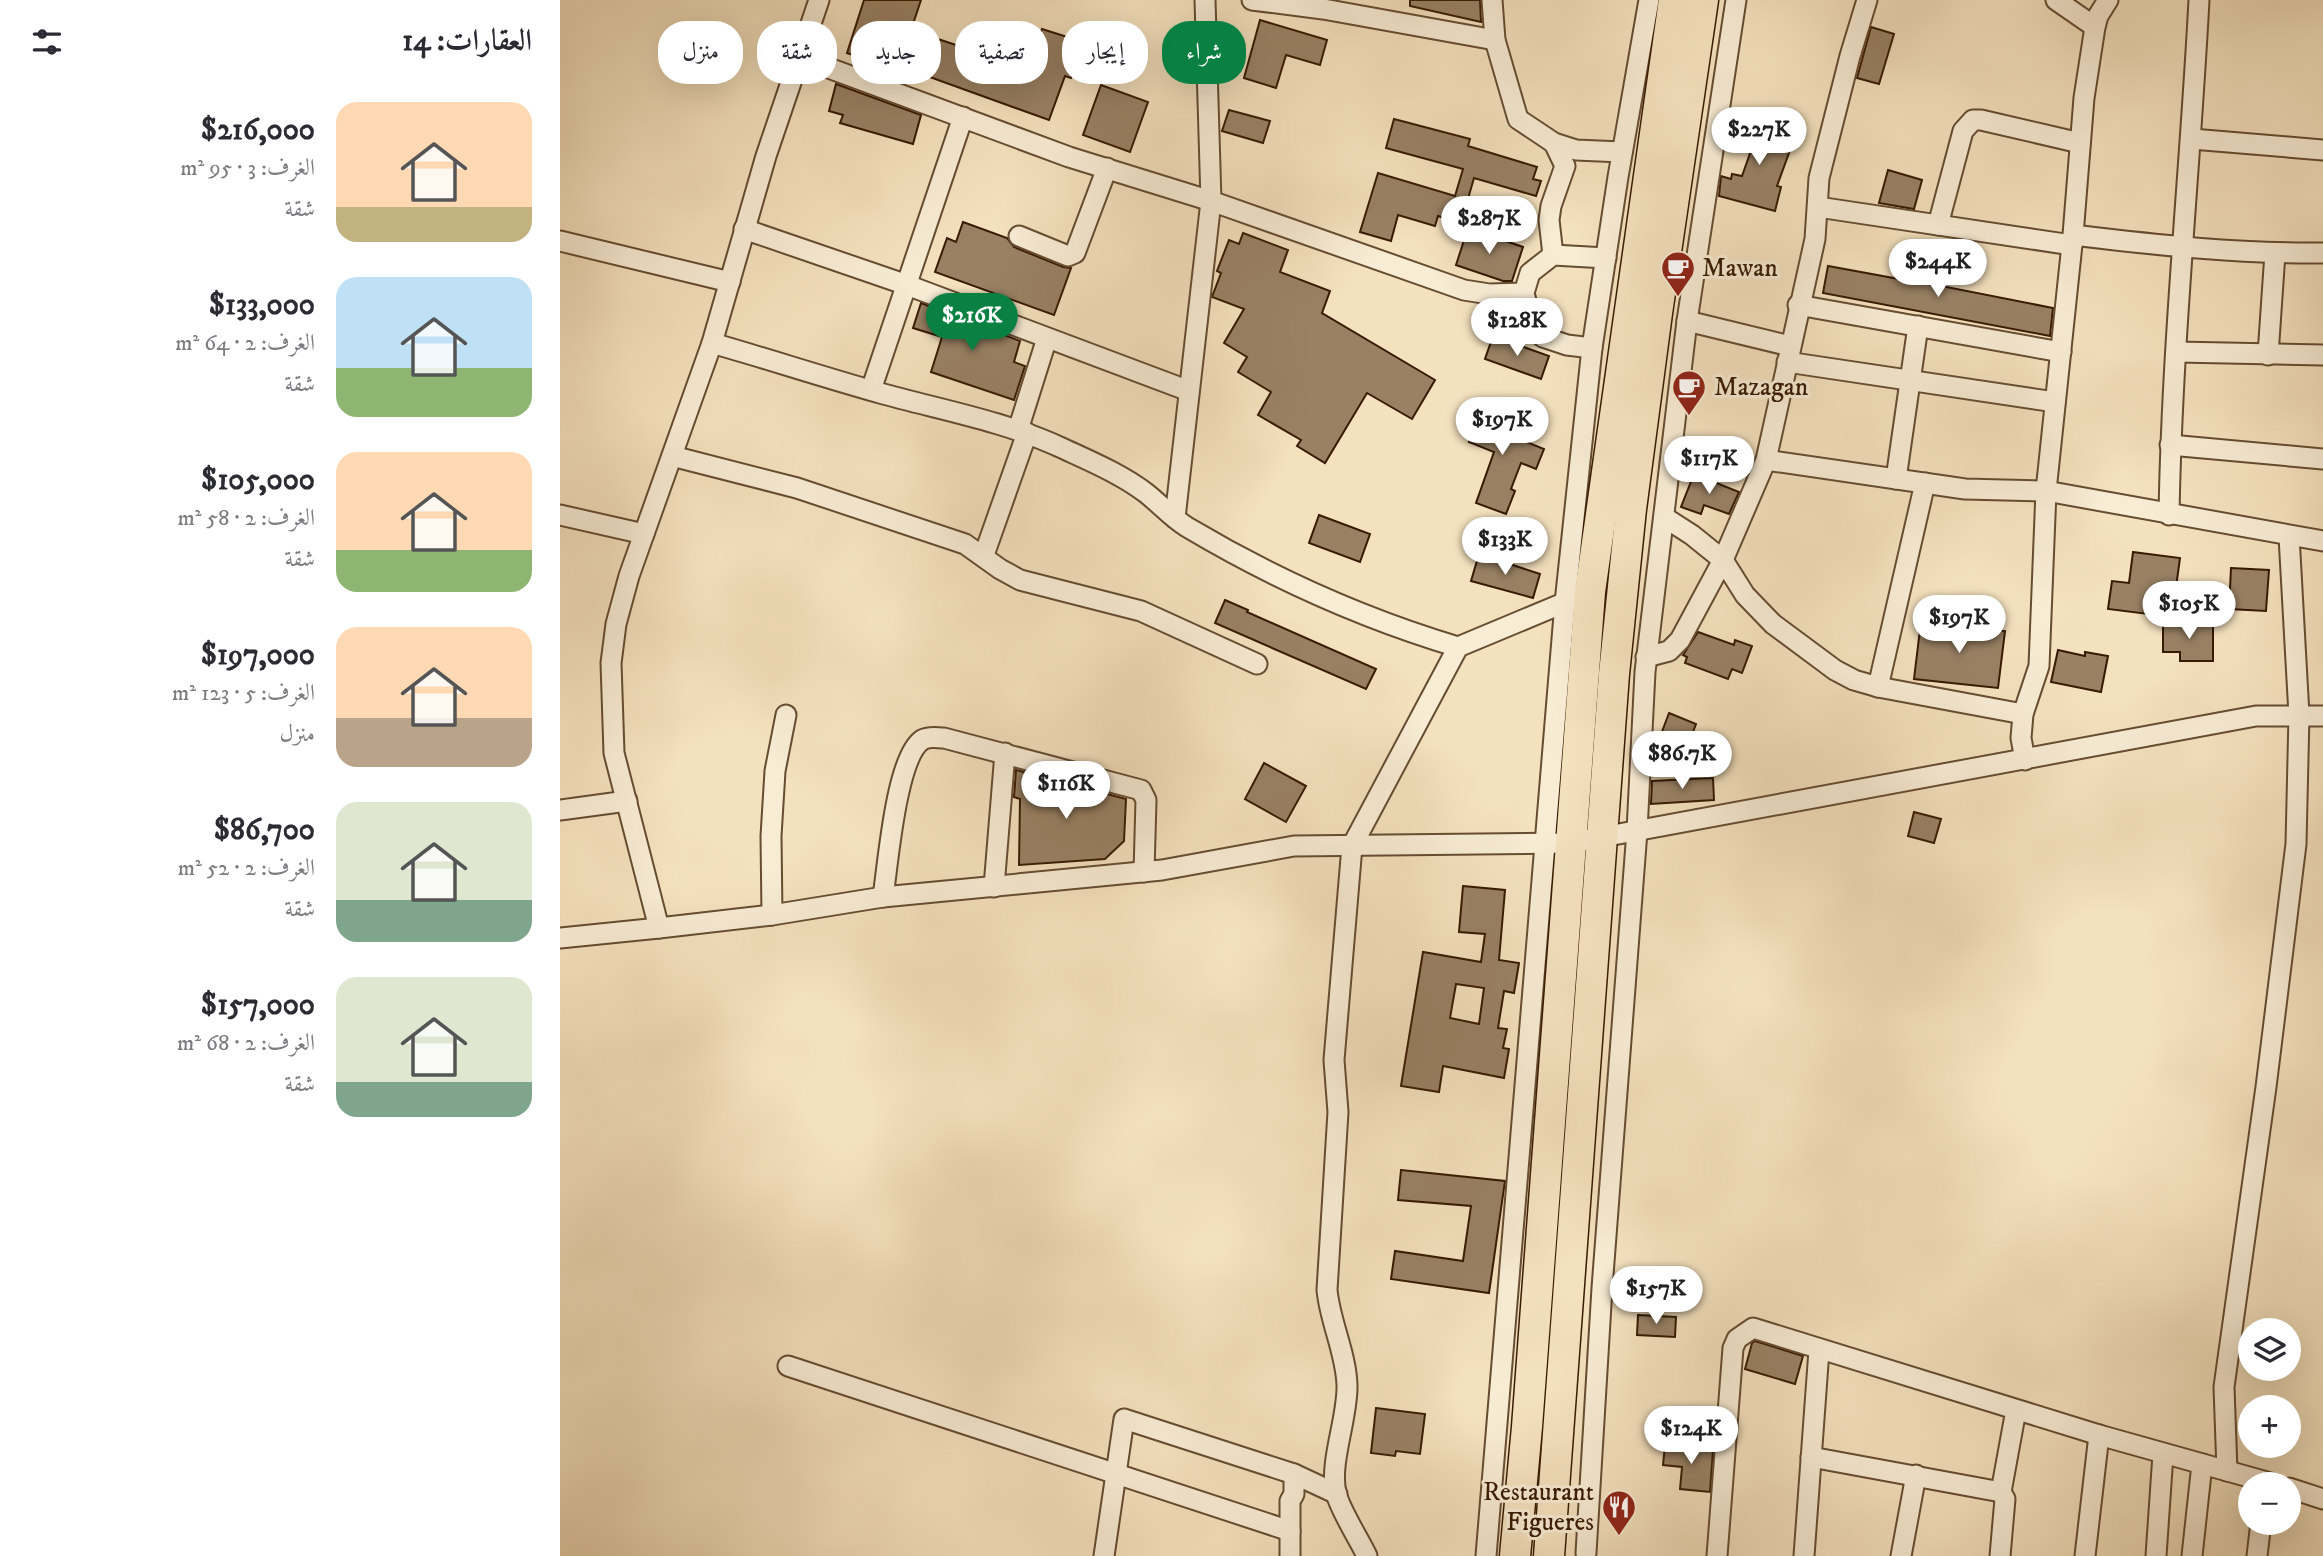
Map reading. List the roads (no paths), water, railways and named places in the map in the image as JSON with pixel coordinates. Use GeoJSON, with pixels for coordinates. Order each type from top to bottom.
{"type":"FeatureCollection","features":[{"type":"Feature","properties":{"kind":"highway"},"geometry":{"type":"LineString","coordinates":[[1515,1556],[1527,1427],[1557,844],[1578,597],[1674,0]]}},
{"type":"Feature","properties":{"kind":"highway"},"geometry":{"type":"LineString","coordinates":[[1549,1549],[1614,674],[1631,509],[1703,0]]}},
{"type":"Feature","properties":{"kind":"street"},"geometry":{"type":"LineString","coordinates":[[812,21],[819,0]]}},
{"type":"Feature","properties":{"kind":"street"},"geometry":{"type":"LineString","coordinates":[[1174,518],[1211,201],[1205,0]]}},
{"type":"Feature","properties":{"kind":"street"},"geometry":{"type":"LineString","coordinates":[[1252,0],[1323,9],[1495,40]]}},
{"type":"Feature","properties":{"kind":"street"},"geometry":{"type":"LineString","coordinates":[[1492,0],[1495,40],[1518,119],[1554,144],[1576,150],[1622,152]]}},
{"type":"Feature","properties":{"kind":"street"},"geometry":{"type":"LineString","coordinates":[[712,343],[871,390],[993,421],[1023,432],[1121,477],[1147,494],[1174,518],[1292,583],[1421,636],[1458,647],[1578,597],[1592,348],[1649,0]]}},
{"type":"Feature","properties":{"kind":"street"},"geometry":{"type":"LineString","coordinates":[[1549,1549],[1590,1555],[1602,1288],[1637,831],[1646,657],[1688,321],[1736,0]]}},
{"type":"Feature","properties":{"kind":"street"},"geometry":{"type":"LineString","coordinates":[[1646,657],[1669,651],[1680,640],[1723,560],[1766,460],[1798,305],[1815,239],[1819,178],[1867,0]]}},
{"type":"Feature","properties":{"kind":"street"},"geometry":{"type":"LineString","coordinates":[[2056,0],[2095,27]]}},
{"type":"Feature","properties":{"kind":"street"},"geometry":{"type":"LineString","coordinates":[[2025,760],[2021,738],[2023,714],[2039,666],[2046,491],[2073,240],[2084,98],[2095,27],[2108,0]]}},
{"type":"Feature","properties":{"kind":"street"},"geometry":{"type":"LineString","coordinates":[[2169,515],[2170,445],[2199,0]]}},
{"type":"Feature","properties":{"kind":"street"},"geometry":{"type":"LineString","coordinates":[[837,71],[1107,169],[1211,201],[1464,290],[1489,294],[1524,293]]}},
{"type":"Feature","properties":{"kind":"street"},"geometry":{"type":"LineString","coordinates":[[659,928],[614,753],[611,663],[615,624],[712,343],[744,229],[790,84]]}},
{"type":"Feature","properties":{"kind":"street"},"geometry":{"type":"LineString","coordinates":[[871,390],[963,117]]}},
{"type":"Feature","properties":{"kind":"street"},"geometry":{"type":"LineString","coordinates":[[1938,225],[1963,131],[1973,120],[2080,143]]}},
{"type":"Feature","properties":{"kind":"street"},"geometry":{"type":"LineString","coordinates":[[2192,139],[2323,150]]}},
{"type":"Feature","properties":{"kind":"street"},"geometry":{"type":"LineString","coordinates":[[1553,255],[1549,220],[1565,166],[1554,144]]}},
{"type":"Feature","properties":{"kind":"street"},"geometry":{"type":"LineString","coordinates":[[1019,236],[1068,256],[1075,253],[1107,169]]}},
{"type":"Feature","properties":{"kind":"street"},"geometry":{"type":"LineString","coordinates":[[1818,206],[1938,225],[2073,240],[2275,253],[2323,253]]}},
{"type":"Feature","properties":{"kind":"street"},"geometry":{"type":"LineString","coordinates":[[744,229],[907,285],[1189,391]]}},
{"type":"Feature","properties":{"kind":"street"},"geometry":{"type":"LineString","coordinates":[[560,241],[730,282]]}},
{"type":"Feature","properties":{"kind":"street"},"geometry":{"type":"LineString","coordinates":[[2268,355],[2275,253]]}},
{"type":"Feature","properties":{"kind":"street"},"geometry":{"type":"LineString","coordinates":[[1592,348],[1555,341],[1543,337],[1533,329],[1524,293],[1530,272],[1553,255],[1606,258]]}},
{"type":"Feature","properties":{"kind":"street"},"geometry":{"type":"LineString","coordinates":[[1798,305],[2061,352]]}},
{"type":"Feature","properties":{"kind":"street"},"geometry":{"type":"LineString","coordinates":[[1688,321],[1788,354],[1910,379],[2056,402]]}},
{"type":"Feature","properties":{"kind":"street"},"geometry":{"type":"LineString","coordinates":[[1896,478],[1918,326]]}},
{"type":"Feature","properties":{"kind":"street"},"geometry":{"type":"LineString","coordinates":[[984,555],[1023,432],[1047,338]]}},
{"type":"Feature","properties":{"kind":"street"},"geometry":{"type":"LineString","coordinates":[[2177,352],[2323,355]]}},
{"type":"Feature","properties":{"kind":"street"},"geometry":{"type":"LineString","coordinates":[[2170,445],[2323,459]]}},
{"type":"Feature","properties":{"kind":"street"},"geometry":{"type":"LineString","coordinates":[[672,456],[797,488],[965,544],[1020,580],[1141,611],[1257,664]]}},
{"type":"Feature","properties":{"kind":"street"},"geometry":{"type":"LineString","coordinates":[[1766,460],[1965,489],[2046,491],[2323,541]]}},
{"type":"Feature","properties":{"kind":"street"},"geometry":{"type":"LineString","coordinates":[[1878,687],[1925,483]]}},
{"type":"Feature","properties":{"kind":"street"},"geometry":{"type":"LineString","coordinates":[[560,515],[644,534]]}},
{"type":"Feature","properties":{"kind":"street"},"geometry":{"type":"LineString","coordinates":[[1664,517],[1723,560],[1745,594],[1773,624],[1835,670],[1854,680],[1878,687],[2023,714]]}},
{"type":"Feature","properties":{"kind":"street"},"geometry":{"type":"LineString","coordinates":[[2227,1471],[2224,1387],[2266,1087],[2296,844],[2300,715],[2289,536]]}},
{"type":"Feature","properties":{"kind":"street"},"geometry":{"type":"LineString","coordinates":[[1367,1556],[1336,1494],[1335,1476],[1347,1387],[1345,1369],[1330,1315],[1327,1290],[1338,1112],[1334,1060],[1352,846],[1458,647]]}},
{"type":"Feature","properties":{"kind":"street"},"geometry":{"type":"LineString","coordinates":[[772,915],[771,836],[775,771],[786,715]]}},
{"type":"Feature","properties":{"kind":"street"},"geometry":{"type":"LineString","coordinates":[[560,938],[772,915],[883,897],[1144,872],[1294,846],[1557,844],[2256,716],[2323,716]]}},
{"type":"Feature","properties":{"kind":"street"},"geometry":{"type":"LineString","coordinates":[[883,897],[902,774],[920,742],[927,738],[944,738],[1141,790],[1146,800],[1144,872]]}},
{"type":"Feature","properties":{"kind":"street"},"geometry":{"type":"LineString","coordinates":[[994,887],[1005,753]]}},
{"type":"Feature","properties":{"kind":"street"},"geometry":{"type":"LineString","coordinates":[[560,810],[627,801]]}},
{"type":"Feature","properties":{"kind":"street"},"geometry":{"type":"LineString","coordinates":[[1486,1556],[1557,844]]}},
{"type":"Feature","properties":{"kind":"street"},"geometry":{"type":"LineString","coordinates":[[1717,1556],[1733,1348],[1737,1339],[1753,1328],[2015,1410],[2238,1474]]}},
{"type":"Feature","properties":{"kind":"street"},"geometry":{"type":"LineString","coordinates":[[1804,1556],[1819,1350]]}},
{"type":"Feature","properties":{"kind":"street"},"geometry":{"type":"LineString","coordinates":[[788,1366],[1290,1531]]}},
{"type":"Feature","properties":{"kind":"street"},"geometry":{"type":"LineString","coordinates":[[2000,1556],[2005,1499],[2001,1492],[2015,1410]]}},
{"type":"Feature","properties":{"kind":"street"},"geometry":{"type":"LineString","coordinates":[[1104,1556],[1124,1419],[1294,1474],[1336,1494]]}},
{"type":"Feature","properties":{"kind":"street"},"geometry":{"type":"LineString","coordinates":[[2085,1556],[2099,1435]]}},
{"type":"Feature","properties":{"kind":"street"},"geometry":{"type":"LineString","coordinates":[[2157,1556],[2164,1454]]}},
{"type":"Feature","properties":{"kind":"street"},"geometry":{"type":"LineString","coordinates":[[1811,1457],[2001,1492]]}},
{"type":"Feature","properties":{"kind":"street"},"geometry":{"type":"LineString","coordinates":[[2192,1556],[2202,1464]]}},
{"type":"Feature","properties":{"kind":"street"},"geometry":{"type":"LineString","coordinates":[[1290,1556],[1290,1500],[1294,1494],[1294,1474]]}},
{"type":"Feature","properties":{"kind":"street"},"geometry":{"type":"LineString","coordinates":[[1901,1556],[1916,1475]]}},
{"type":"Feature","properties":{"kind":"street"},"geometry":{"type":"LineString","coordinates":[[2301,1492],[2323,1499]]}},
{"type":"Feature","properties":{"kind":"street"},"geometry":{"type":"LineString","coordinates":[[2257,1556],[2259,1535]]}},
{"type":"Feature","properties":{"kind":"place","name":"Mawan"},"geometry":{"type":"Point","coordinates":[1678,298]}},
{"type":"Feature","properties":{"kind":"place","name":"Mazagan"},"geometry":{"type":"Point","coordinates":[1689,417]}},
{"type":"Feature","properties":{"kind":"place","name":"Restaurant Figueres"},"geometry":{"type":"Point","coordinates":[1619,1537]}}]}
